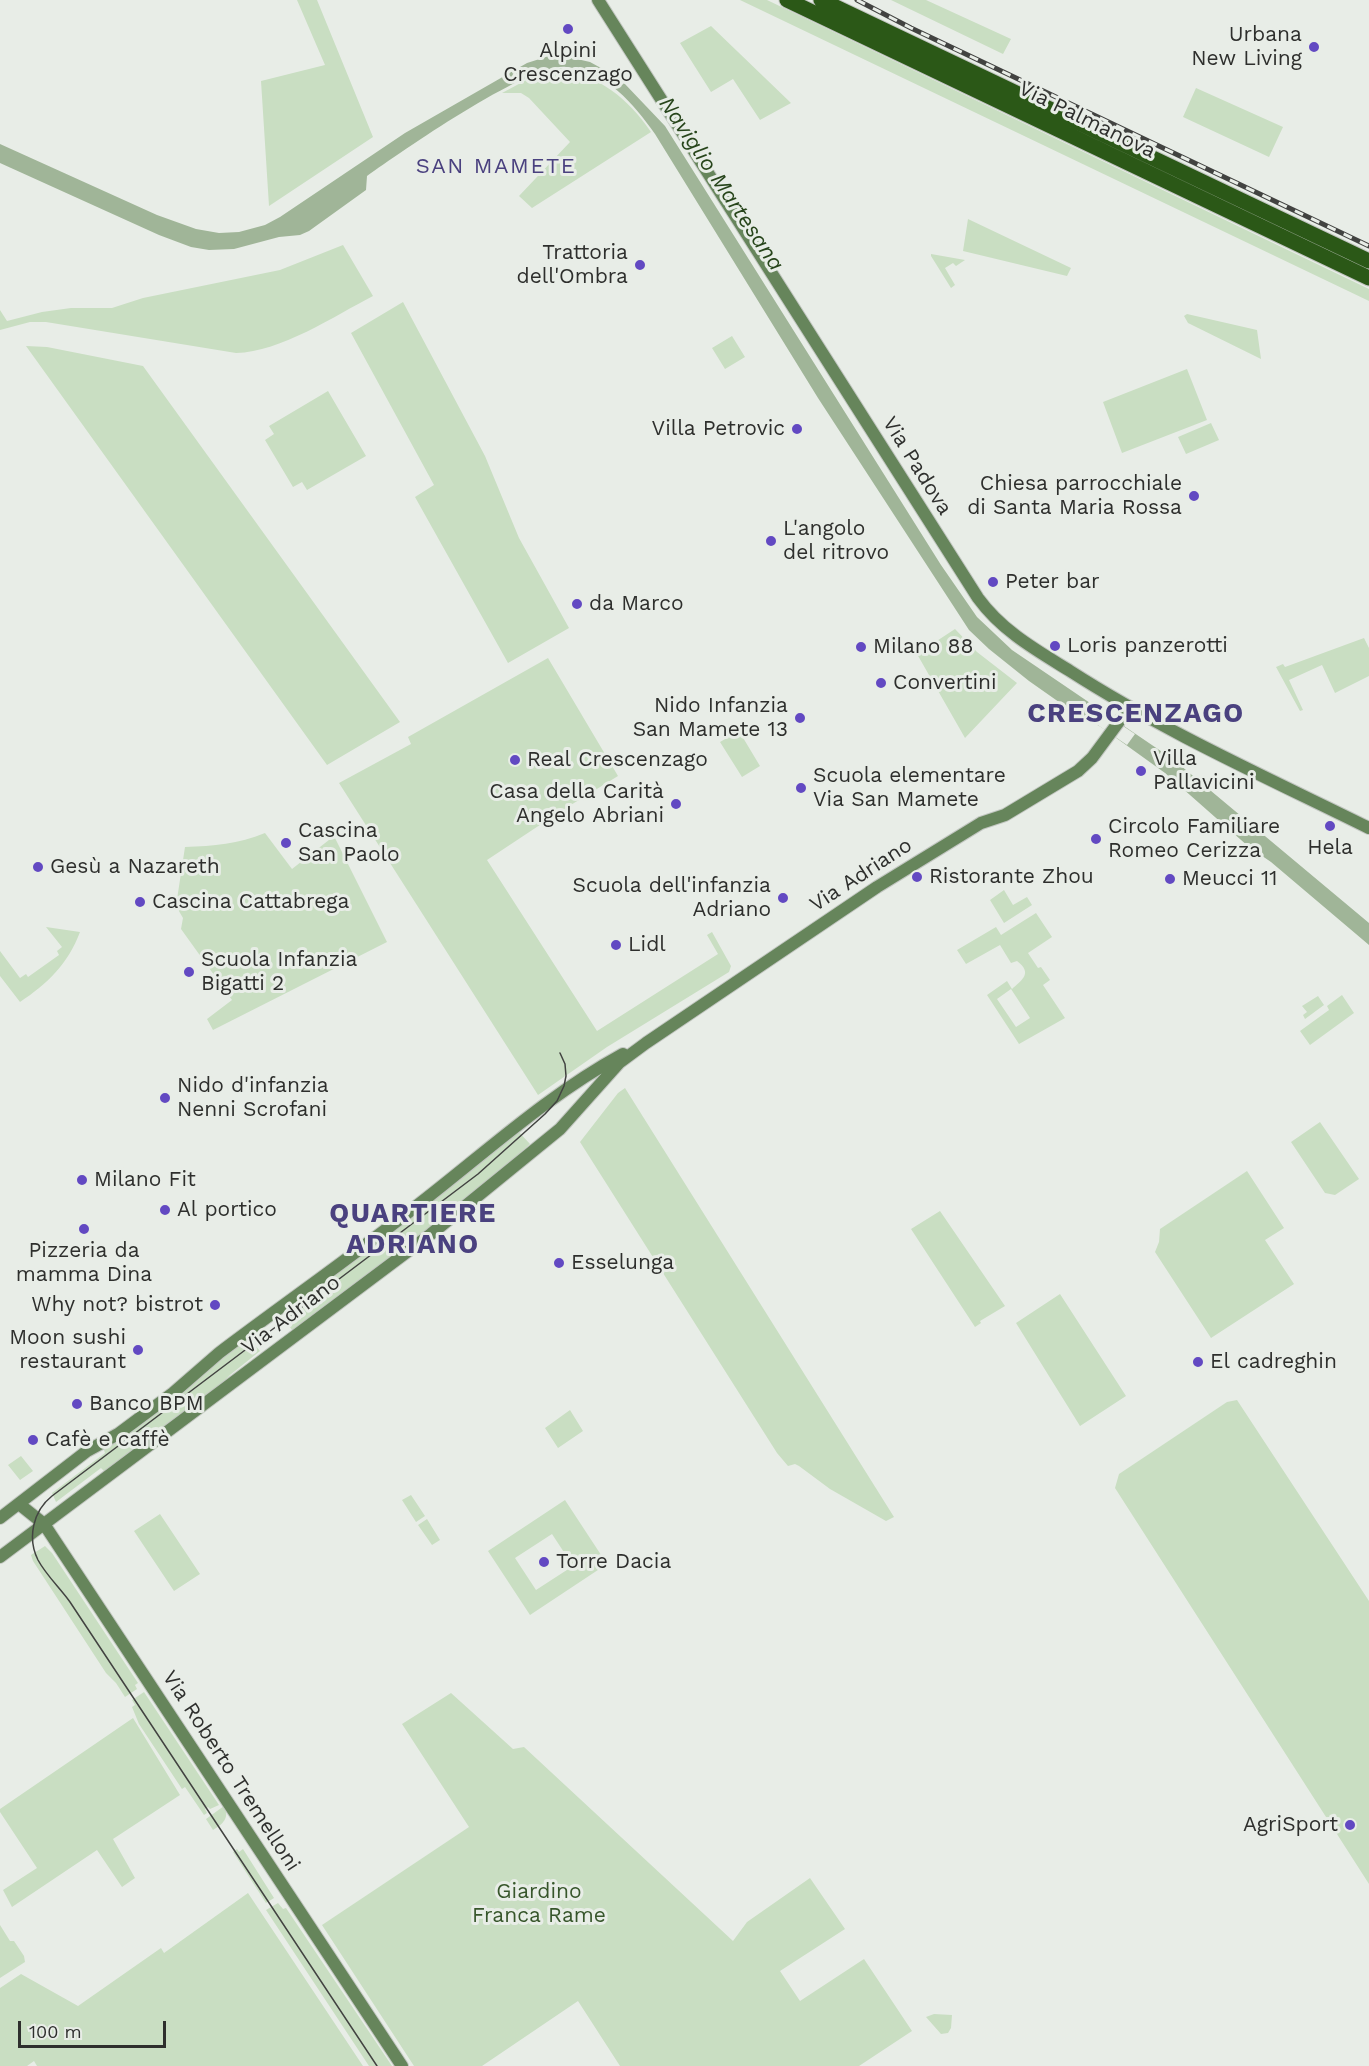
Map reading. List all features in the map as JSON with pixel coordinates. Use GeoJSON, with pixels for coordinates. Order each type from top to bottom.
{"type":"FeatureCollection","features":[{"type":"Feature","properties":{"kind":"highway","name":"Via Palmanova"},"geometry":{"type":"LineString","coordinates":[[787,0],[1369,278]]}},
{"type":"Feature","properties":{"kind":"highway","name":"Via Palmanova"},"geometry":{"type":"LineString","coordinates":[[821,0],[1369,261]]}},
{"type":"Feature","properties":{"kind":"street","name":"Via Padova"},"geometry":{"type":"LineString","coordinates":[[598,0],[985,607],[1002,626],[1129,708],[1369,828]]}},
{"type":"Feature","properties":{"kind":"street","name":"Via Adriano"},"geometry":{"type":"LineString","coordinates":[[0,1557],[431,1234],[560,1129],[619,1063],[877,886],[979,824],[1005,815],[1074,774],[1099,748],[1129,708]]}},
{"type":"Feature","properties":{"kind":"street","name":"Via Adriano"},"geometry":{"type":"LineString","coordinates":[[0,1518],[87,1451],[118,1434],[173,1393],[212,1358],[427,1198],[525,1118],[589,1073],[646,1043]]}},
{"type":"Feature","properties":{"kind":"street","name":"Via Roberto Tremelloni"},"geometry":{"type":"LineString","coordinates":[[19,1504],[44,1524],[402,2066]]}},
{"type":"Feature","properties":{"kind":"green space"},"geometry":{"type":"Polygon","coordinates":[[[297,0],[317,0],[373,137],[269,206],[261,81],[325,65],[297,0]]]}},
{"type":"Feature","properties":{"kind":"green space"},"geometry":{"type":"Polygon","coordinates":[[[740,0],[767,0],[1369,289],[1369,301],[740,0]]]}},
{"type":"Feature","properties":{"kind":"green space"},"geometry":{"type":"Polygon","coordinates":[[[891,0],[926,0],[1011,39],[1003,54],[891,0]]]}},
{"type":"Feature","properties":{"kind":"green space"},"geometry":{"type":"Polygon","coordinates":[[[711,26],[791,103],[760,120],[733,79],[711,92],[680,43],[711,26]]]}},
{"type":"Feature","properties":{"kind":"green space"},"geometry":{"type":"Polygon","coordinates":[[[559,68],[587,77],[611,90],[632,109],[651,132],[532,208],[519,196],[570,142],[529,98],[521,93],[502,93],[543,71],[559,68]]]}},
{"type":"Feature","properties":{"kind":"green space"},"geometry":{"type":"Polygon","coordinates":[[[1196,88],[1283,127],[1269,157],[1183,117],[1196,88]]]}},
{"type":"Feature","properties":{"kind":"green space"},"geometry":{"type":"Polygon","coordinates":[[[968,219],[1071,268],[1067,276],[963,251],[968,219]]]}},
{"type":"Feature","properties":{"kind":"green space"},"geometry":{"type":"Polygon","coordinates":[[[343,245],[373,296],[307,332],[253,351],[236,353],[46,322],[30,322],[0,330],[0,310],[7,321],[42,312],[71,308],[112,308],[143,298],[280,270],[343,245]]]}},
{"type":"Feature","properties":{"kind":"green space"},"geometry":{"type":"Polygon","coordinates":[[[931,254],[965,260],[956,266],[953,263],[945,268],[955,285],[951,288],[931,256],[931,254]]]}},
{"type":"Feature","properties":{"kind":"green space"},"geometry":{"type":"Polygon","coordinates":[[[403,302],[485,456],[519,538],[569,628],[508,663],[415,497],[434,485],[351,333],[403,302]]]}},
{"type":"Feature","properties":{"kind":"green space"},"geometry":{"type":"Polygon","coordinates":[[[1187,314],[1257,330],[1261,359],[1188,323],[1184,316],[1187,314]]]}},
{"type":"Feature","properties":{"kind":"green space"},"geometry":{"type":"Polygon","coordinates":[[[732,336],[745,357],[725,369],[712,348],[732,336]]]}},
{"type":"Feature","properties":{"kind":"green space"},"geometry":{"type":"Polygon","coordinates":[[[26,346],[47,347],[143,366],[400,722],[327,765],[26,346]]]}},
{"type":"Feature","properties":{"kind":"green space"},"geometry":{"type":"Polygon","coordinates":[[[1187,369],[1207,420],[1122,453],[1103,402],[1187,369]]]}},
{"type":"Feature","properties":{"kind":"green space"},"geometry":{"type":"Polygon","coordinates":[[[328,391],[366,456],[307,490],[302,482],[293,487],[265,440],[274,434],[269,426],[328,391]]]}},
{"type":"Feature","properties":{"kind":"green space"},"geometry":{"type":"Polygon","coordinates":[[[1211,423],[1219,440],[1186,454],[1178,437],[1211,423]]]}},
{"type":"Feature","properties":{"kind":"green space"},"geometry":{"type":"Polygon","coordinates":[[[955,629],[977,652],[1017,683],[965,738],[917,654],[955,629]]]}},
{"type":"Feature","properties":{"kind":"green space"},"geometry":{"type":"Polygon","coordinates":[[[1364,638],[1369,648],[1369,676],[1335,693],[1322,665],[1289,680],[1303,710],[1300,711],[1276,667],[1283,664],[1285,667],[1364,638]]]}},
{"type":"Feature","properties":{"kind":"green space"},"geometry":{"type":"Polygon","coordinates":[[[548,658],[618,776],[487,860],[597,1031],[718,954],[707,935],[712,932],[731,966],[729,972],[607,1047],[538,1095],[339,783],[411,744],[408,737],[548,658]]]}},
{"type":"Feature","properties":{"kind":"green space"},"geometry":{"type":"Polygon","coordinates":[[[739,731],[760,766],[742,777],[720,742],[739,731]]]}},
{"type":"Feature","properties":{"kind":"green space"},"geometry":{"type":"Polygon","coordinates":[[[265,833],[292,869],[334,836],[387,942],[213,1030],[207,1019],[232,1000],[181,929],[183,918],[176,906],[185,847],[226,844],[265,833]]]}},
{"type":"Feature","properties":{"kind":"green space"},"geometry":{"type":"Polygon","coordinates":[[[1004,890],[1013,905],[1027,897],[1032,905],[1004,923],[990,900],[1004,890]]]}},
{"type":"Feature","properties":{"kind":"green space"},"geometry":{"type":"Polygon","coordinates":[[[1036,913],[1052,937],[1028,953],[1050,980],[1043,985],[1065,1018],[1019,1044],[987,995],[1007,981],[1012,989],[1019,983],[1025,973],[1022,965],[1017,961],[1011,963],[1000,945],[966,964],[957,950],[996,927],[1001,935],[1036,913]],[[1011,989],[997,999],[1016,1027],[1030,1018],[1011,989]]]}},
{"type":"Feature","properties":{"kind":"green space"},"geometry":{"type":"Polygon","coordinates":[[[46,927],[80,932],[69,954],[56,972],[20,1002],[0,976],[0,951],[20,978],[26,974],[28,977],[59,955],[57,951],[62,947],[46,927]]]}},
{"type":"Feature","properties":{"kind":"green space"},"geometry":{"type":"Polygon","coordinates":[[[1342,995],[1354,1013],[1310,1045],[1300,1031],[1329,1010],[1327,1006],[1342,995]]]}},
{"type":"Feature","properties":{"kind":"green space"},"geometry":{"type":"Polygon","coordinates":[[[1318,996],[1324,1005],[1305,1019],[1303,1015],[1307,1012],[1302,1006],[1318,996]]]}},
{"type":"Feature","properties":{"kind":"green space"},"geometry":{"type":"Polygon","coordinates":[[[625,1088],[894,1517],[886,1521],[830,1489],[799,1466],[795,1464],[788,1466],[777,1453],[580,1142],[618,1093],[625,1088]]]}},
{"type":"Feature","properties":{"kind":"green space"},"geometry":{"type":"Polygon","coordinates":[[[1320,1122],[1359,1179],[1335,1195],[1325,1193],[1291,1142],[1320,1122]]]}},
{"type":"Feature","properties":{"kind":"green space"},"geometry":{"type":"Polygon","coordinates":[[[517,1130],[530,1144],[468,1200],[292,1330],[284,1319],[285,1317],[319,1292],[335,1275],[455,1184],[517,1130]]]}},
{"type":"Feature","properties":{"kind":"green space"},"geometry":{"type":"Polygon","coordinates":[[[1247,1171],[1284,1228],[1265,1240],[1294,1284],[1211,1338],[1155,1252],[1160,1229],[1247,1171]]]}},
{"type":"Feature","properties":{"kind":"green space"},"geometry":{"type":"Polygon","coordinates":[[[940,1211],[1005,1306],[980,1321],[981,1323],[975,1327],[911,1229],[940,1211]]]}},
{"type":"Feature","properties":{"kind":"green space"},"geometry":{"type":"Polygon","coordinates":[[[1060,1294],[1126,1396],[1080,1426],[1016,1323],[1060,1294]]]}},
{"type":"Feature","properties":{"kind":"green space"},"geometry":{"type":"Polygon","coordinates":[[[252,1335],[260,1351],[220,1386],[105,1472],[101,1468],[56,1502],[52,1493],[105,1453],[104,1450],[184,1392],[207,1370],[252,1335]]]}},
{"type":"Feature","properties":{"kind":"green space"},"geometry":{"type":"Polygon","coordinates":[[[1237,1400],[1369,1601],[1369,1884],[1115,1488],[1119,1474],[1227,1402],[1237,1400]]]}},
{"type":"Feature","properties":{"kind":"green space"},"geometry":{"type":"Polygon","coordinates":[[[570,1410],[583,1431],[558,1448],[545,1428],[570,1410]]]}},
{"type":"Feature","properties":{"kind":"green space"},"geometry":{"type":"Polygon","coordinates":[[[21,1456],[33,1471],[20,1480],[8,1465],[21,1456]]]}},
{"type":"Feature","properties":{"kind":"green space"},"geometry":{"type":"Polygon","coordinates":[[[411,1495],[425,1516],[416,1522],[402,1500],[411,1495]]]}},
{"type":"Feature","properties":{"kind":"green space"},"geometry":{"type":"Polygon","coordinates":[[[565,1500],[607,1564],[530,1615],[488,1551],[565,1500]],[[552,1534],[515,1558],[536,1590],[573,1566],[552,1534]]]}},
{"type":"Feature","properties":{"kind":"green space"},"geometry":{"type":"Polygon","coordinates":[[[160,1514],[200,1574],[174,1591],[134,1531],[160,1514]]]}},
{"type":"Feature","properties":{"kind":"green space"},"geometry":{"type":"Polygon","coordinates":[[[427,1519],[440,1540],[432,1545],[418,1525],[427,1519]]]}},
{"type":"Feature","properties":{"kind":"green space"},"geometry":{"type":"Polygon","coordinates":[[[45,1546],[52,1553],[138,1683],[135,1685],[137,1689],[125,1697],[106,1673],[33,1561],[31,1555],[45,1546]]]}},
{"type":"Feature","properties":{"kind":"green space"},"geometry":{"type":"Polygon","coordinates":[[[144,1692],[219,1805],[205,1809],[207,1813],[204,1815],[185,1787],[182,1789],[139,1724],[132,1707],[135,1705],[132,1700],[144,1692]]]}},
{"type":"Feature","properties":{"kind":"green space","name":"Giardino Franca Rame"},"geometry":{"type":"Polygon","coordinates":[[[451,1693],[513,1749],[524,1747],[733,1941],[747,1922],[810,1878],[845,1929],[780,1971],[800,2001],[864,1959],[912,2031],[859,2066],[620,2066],[578,2001],[482,2066],[414,2066],[322,1925],[469,1827],[402,1724],[451,1693]]]}},
{"type":"Feature","properties":{"kind":"green space"},"geometry":{"type":"Polygon","coordinates":[[[133,1718],[180,1795],[113,1839],[135,1878],[122,1887],[97,1850],[12,1907],[3,1890],[37,1868],[0,1809],[133,1718]]]}},
{"type":"Feature","properties":{"kind":"green space"},"geometry":{"type":"Polygon","coordinates":[[[224,1806],[225,1820],[213,1830],[206,1819],[224,1806]]]}},
{"type":"Feature","properties":{"kind":"green space"},"geometry":{"type":"Polygon","coordinates":[[[237,1849],[239,1852],[243,1849],[274,1898],[266,1903],[233,1852],[237,1849]]]}},
{"type":"Feature","properties":{"kind":"green space"},"geometry":{"type":"Polygon","coordinates":[[[248,1893],[363,2066],[37,2066],[34,2061],[27,2066],[0,2066],[0,1988],[21,1974],[78,2006],[161,1948],[164,1953],[248,1893]]]}},
{"type":"Feature","properties":{"kind":"green space"},"geometry":{"type":"Polygon","coordinates":[[[278,1903],[283,1909],[286,1908],[392,2066],[369,2066],[266,1910],[278,1903]]]}},
{"type":"Feature","properties":{"kind":"green space"},"geometry":{"type":"Polygon","coordinates":[[[0,1925],[10,1941],[14,1941],[24,1956],[25,1962],[0,1978],[0,1925]]]}},
{"type":"Feature","properties":{"kind":"green space"},"geometry":{"type":"Polygon","coordinates":[[[934,2014],[952,2015],[951,2028],[948,2033],[941,2034],[926,2017],[934,2014]]]}},
{"type":"Feature","properties":{"kind":"shaded area"},"geometry":{"type":"Polygon","coordinates":[[[549,56],[564,56],[590,62],[610,73],[622,85],[624,83],[665,126],[941,565],[977,617],[1012,650],[1174,760],[1369,923],[1369,945],[1271,862],[1249,847],[1165,773],[1101,727],[1066,707],[1029,681],[969,630],[818,398],[655,134],[638,111],[618,91],[594,75],[566,67],[548,70],[524,79],[466,111],[367,176],[366,190],[309,231],[234,249],[209,250],[191,247],[159,235],[0,163],[0,144],[157,215],[196,229],[219,233],[239,232],[265,225],[280,217],[405,133],[527,63],[549,56]]]}},
{"type":"Feature","properties":{"kind":"pier"},"geometry":{"type":"Polygon","coordinates":[[[1093,706],[1135,734],[1127,745],[1086,717],[1093,706]]]}},
{"type":"Feature","properties":{"kind":"tram line"},"geometry":{"type":"LineString","coordinates":[[377,2066],[70,1602],[41,1566],[33,1543],[34,1525],[40,1509],[52,1496],[478,1174],[545,1114],[557,1101],[564,1086],[565,1064],[560,1053]]}},
{"type":"Feature","properties":{"kind":"railway"},"geometry":{"type":"LineString","coordinates":[[857,0],[911,28],[1369,246]]}},
{"type":"Feature","properties":{"kind":"place","name":"Alpini Crescenzago"},"geometry":{"type":"Point","coordinates":[568,29]}},
{"type":"Feature","properties":{"kind":"place","name":"Urbana New Living"},"geometry":{"type":"Point","coordinates":[1314,47]}},
{"type":"Feature","properties":{"kind":"place","name":"Trattoria dell'Ombra"},"geometry":{"type":"Point","coordinates":[640,265]}},
{"type":"Feature","properties":{"kind":"place","name":"Villa Petrovic"},"geometry":{"type":"Point","coordinates":[797,429]}},
{"type":"Feature","properties":{"kind":"place","name":"Chiesa parrocchiale di Santa Maria Rossa"},"geometry":{"type":"Point","coordinates":[1194,496]}},
{"type":"Feature","properties":{"kind":"place","name":"L'angolo del ritrovo"},"geometry":{"type":"Point","coordinates":[771,541]}},
{"type":"Feature","properties":{"kind":"place","name":"Peter bar"},"geometry":{"type":"Point","coordinates":[993,582]}},
{"type":"Feature","properties":{"kind":"place","name":"da Marco"},"geometry":{"type":"Point","coordinates":[577,604]}},
{"type":"Feature","properties":{"kind":"place","name":"Loris panzerotti"},"geometry":{"type":"Point","coordinates":[1055,646]}},
{"type":"Feature","properties":{"kind":"place","name":"Milano 88"},"geometry":{"type":"Point","coordinates":[861,647]}},
{"type":"Feature","properties":{"kind":"place","name":"Convertini"},"geometry":{"type":"Point","coordinates":[881,683]}},
{"type":"Feature","properties":{"kind":"place","name":"Nido Infanzia San Mamete 13"},"geometry":{"type":"Point","coordinates":[800,718]}},
{"type":"Feature","properties":{"kind":"place","name":"Real Crescenzago"},"geometry":{"type":"Point","coordinates":[515,760]}},
{"type":"Feature","properties":{"kind":"place","name":"Villa Pallavicini"},"geometry":{"type":"Point","coordinates":[1141,771]}},
{"type":"Feature","properties":{"kind":"place","name":"Scuola elementare Via San Mamete"},"geometry":{"type":"Point","coordinates":[801,788]}},
{"type":"Feature","properties":{"kind":"place","name":"Casa della Carità Angelo Abriani"},"geometry":{"type":"Point","coordinates":[676,804]}},
{"type":"Feature","properties":{"kind":"place","name":"Hela"},"geometry":{"type":"Point","coordinates":[1330,826]}},
{"type":"Feature","properties":{"kind":"place","name":"Circolo Familiare Romeo Cerizza"},"geometry":{"type":"Point","coordinates":[1096,839]}},
{"type":"Feature","properties":{"kind":"place","name":"Cascina San Paolo"},"geometry":{"type":"Point","coordinates":[286,843]}},
{"type":"Feature","properties":{"kind":"place","name":"Gesù a Nazareth"},"geometry":{"type":"Point","coordinates":[38,867]}},
{"type":"Feature","properties":{"kind":"place","name":"Ristorante Zhou"},"geometry":{"type":"Point","coordinates":[917,877]}},
{"type":"Feature","properties":{"kind":"place","name":"Meucci 11"},"geometry":{"type":"Point","coordinates":[1170,879]}},
{"type":"Feature","properties":{"kind":"place","name":"Scuola dell'infanzia Adriano"},"geometry":{"type":"Point","coordinates":[783,898]}},
{"type":"Feature","properties":{"kind":"place","name":"Cascina Cattabrega"},"geometry":{"type":"Point","coordinates":[140,902]}},
{"type":"Feature","properties":{"kind":"place","name":"Lidl"},"geometry":{"type":"Point","coordinates":[616,945]}},
{"type":"Feature","properties":{"kind":"place","name":"Scuola Infanzia Bigatti 2"},"geometry":{"type":"Point","coordinates":[189,972]}},
{"type":"Feature","properties":{"kind":"place","name":"Nido d'infanzia Nenni Scrofani"},"geometry":{"type":"Point","coordinates":[165,1098]}},
{"type":"Feature","properties":{"kind":"place","name":"Milano Fit"},"geometry":{"type":"Point","coordinates":[82,1180]}},
{"type":"Feature","properties":{"kind":"place","name":"Al portico"},"geometry":{"type":"Point","coordinates":[165,1210]}},
{"type":"Feature","properties":{"kind":"place","name":"Pizzeria da mamma Dina"},"geometry":{"type":"Point","coordinates":[84,1229]}},
{"type":"Feature","properties":{"kind":"place","name":"Esselunga"},"geometry":{"type":"Point","coordinates":[559,1263]}},
{"type":"Feature","properties":{"kind":"place","name":"Why not? bistrot"},"geometry":{"type":"Point","coordinates":[215,1305]}},
{"type":"Feature","properties":{"kind":"place","name":"Moon sushi restaurant"},"geometry":{"type":"Point","coordinates":[138,1350]}},
{"type":"Feature","properties":{"kind":"place","name":"El cadreghin"},"geometry":{"type":"Point","coordinates":[1198,1362]}},
{"type":"Feature","properties":{"kind":"place","name":"Banco BPM"},"geometry":{"type":"Point","coordinates":[77,1404]}},
{"type":"Feature","properties":{"kind":"place","name":"Cafè e caffè"},"geometry":{"type":"Point","coordinates":[33,1440]}},
{"type":"Feature","properties":{"kind":"place","name":"Torre Dacia"},"geometry":{"type":"Point","coordinates":[544,1562]}},
{"type":"Feature","properties":{"kind":"place","name":"AgriSport"},"geometry":{"type":"Point","coordinates":[1350,1825]}},
{"type":"Feature","properties":{"kind":"district","name":"SAN MAMETE"},"geometry":{"type":"Point","coordinates":[496,167]}},
{"type":"Feature","properties":{"kind":"district","name":"CRESCENZAGO"},"geometry":{"type":"Point","coordinates":[1136,714]}},
{"type":"Feature","properties":{"kind":"district","name":"QUARTIERE ADRIANO"},"geometry":{"type":"Point","coordinates":[413,1230]}},
{"type":"Feature","properties":{"kind":"water label","name":"Naviglio Martesana"},"geometry":{"type":"Point","coordinates":[721,184]}}]}
